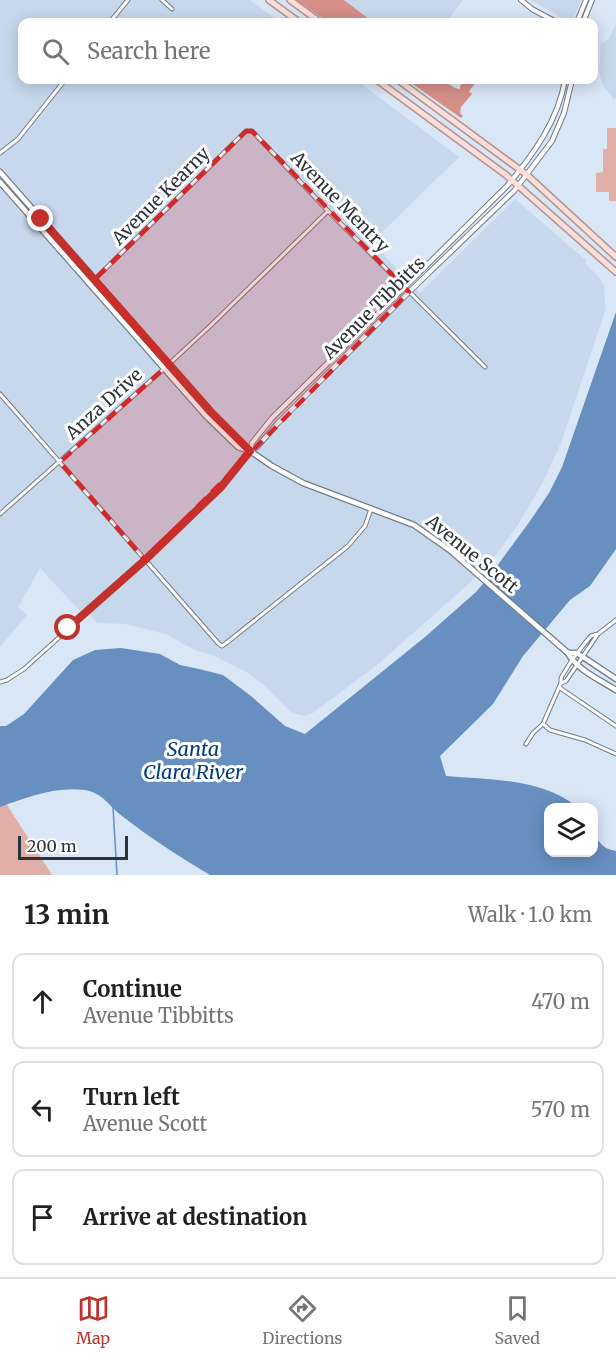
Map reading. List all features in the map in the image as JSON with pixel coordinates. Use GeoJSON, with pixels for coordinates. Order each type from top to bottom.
{"type":"FeatureCollection","features":[{"type":"Feature","properties":{"kind":"main road"},"geometry":{"type":"LineString","coordinates":[[269,0],[294,18]]}},
{"type":"Feature","properties":{"kind":"main road"},"geometry":{"type":"LineString","coordinates":[[290,0],[315,18]]}},
{"type":"Feature","properties":{"kind":"main road"},"geometry":{"type":"LineString","coordinates":[[381,84],[512,180],[616,272]]}},
{"type":"Feature","properties":{"kind":"main road"},"geometry":{"type":"LineString","coordinates":[[403,84],[527,175],[616,257]]}},
{"type":"Feature","properties":{"kind":"main road","name":"Avenue Scott"},"geometry":{"type":"LineString","coordinates":[[0,172],[164,369],[220,431],[238,447],[250,451]]}},
{"type":"Feature","properties":{"kind":"main road","name":"Avenue Scott"},"geometry":{"type":"LineString","coordinates":[[0,182],[211,412],[250,451],[303,483],[414,525],[451,551],[568,653],[572,660],[616,690]]}},
{"type":"Feature","properties":{"kind":"main road"},"geometry":{"type":"LineString","coordinates":[[568,653],[577,653],[616,679]]}},
{"type":"Feature","properties":{"kind":"street"},"geometry":{"type":"LineString","coordinates":[[113,18],[128,0]]}},
{"type":"Feature","properties":{"kind":"street"},"geometry":{"type":"LineString","coordinates":[[162,0],[172,9]]}},
{"type":"Feature","properties":{"kind":"street"},"geometry":{"type":"LineString","coordinates":[[520,0],[549,18]]}},
{"type":"Feature","properties":{"kind":"street"},"geometry":{"type":"LineString","coordinates":[[579,18],[586,0]]}},
{"type":"Feature","properties":{"kind":"street"},"geometry":{"type":"LineString","coordinates":[[585,18],[592,0]]}},
{"type":"Feature","properties":{"kind":"street"},"geometry":{"type":"LineString","coordinates":[[0,153],[18,139],[62,84]]}},
{"type":"Feature","properties":{"kind":"street","name":"Avenue Tibbitts"},"geometry":{"type":"LineString","coordinates":[[250,451],[252,442],[272,418],[512,180],[546,132],[564,84]]}},
{"type":"Feature","properties":{"kind":"street","name":"Avenue Tibbitts"},"geometry":{"type":"LineString","coordinates":[[0,682],[24,669],[145,560],[221,487],[250,451],[257,447],[278,423],[518,185],[552,141],[559,128],[571,84]]}},
{"type":"Feature","properties":{"kind":"street","name":"Avenue Kearny"},"geometry":{"type":"LineString","coordinates":[[92,282],[246,131],[252,131]]}},
{"type":"Feature","properties":{"kind":"street","name":"Avenue Mentry"},"geometry":{"type":"LineString","coordinates":[[252,131],[328,211],[484,367]]}},
{"type":"Feature","properties":{"kind":"street","name":"Anza Drive"},"geometry":{"type":"LineString","coordinates":[[0,514],[164,369],[328,211]]}},
{"type":"Feature","properties":{"kind":"street"},"geometry":{"type":"LineString","coordinates":[[0,394],[222,646],[348,546],[364,526],[371,508]]}},
{"type":"Feature","properties":{"kind":"street"},"geometry":{"type":"LineString","coordinates":[[560,685],[566,681],[598,634],[616,620]]}},
{"type":"Feature","properties":{"kind":"street"},"geometry":{"type":"LineString","coordinates":[[526,744],[543,724],[561,678],[572,660],[591,636],[598,634]]}},
{"type":"Feature","properties":{"kind":"street"},"geometry":{"type":"LineString","coordinates":[[560,685],[616,726]]}},
{"type":"Feature","properties":{"kind":"street"},"geometry":{"type":"LineString","coordinates":[[543,724],[550,730],[585,740],[616,754]]}},
{"type":"Feature","properties":{"kind":"highlighted area"},"geometry":{"type":"Polygon","coordinates":[[[246,131],[252,131],[409,292],[145,560],[60,462],[169,364],[94,280],[246,131]]]}},
{"type":"Feature","properties":{"kind":"shaded area"},"geometry":{"type":"Polygon","coordinates":[[[0,0],[250,0],[275,18],[18,18],[18,84],[361,84],[459,157],[372,242],[420,293],[515,199],[587,261],[585,263],[604,285],[606,308],[561,443],[543,482],[518,525],[492,560],[472,581],[377,665],[313,713],[304,716],[291,712],[264,685],[246,672],[212,655],[187,646],[166,634],[126,624],[97,623],[84,608],[80,611],[40,568],[18,607],[27,615],[0,647],[0,0]]]}},
{"type":"Feature","properties":{"kind":"shaded area"},"geometry":{"type":"Polygon","coordinates":[[[296,0],[344,0],[368,18],[322,18],[296,0]]]}},
{"type":"Feature","properties":{"kind":"shaded area"},"geometry":{"type":"Polygon","coordinates":[[[344,0],[463,0],[449,18],[368,18],[344,0]]]}},
{"type":"Feature","properties":{"kind":"shaded area"},"geometry":{"type":"Polygon","coordinates":[[[531,0],[581,0],[572,18],[562,18],[531,0]]]}},
{"type":"Feature","properties":{"kind":"shaded area"},"geometry":{"type":"Polygon","coordinates":[[[616,24],[616,98],[614,100],[603,85],[599,71],[601,44],[609,39],[616,24]]]}},
{"type":"Feature","properties":{"kind":"shaded area"},"geometry":{"type":"Polygon","coordinates":[[[413,84],[448,84],[460,89],[462,84],[475,84],[469,91],[472,94],[461,107],[460,113],[463,116],[461,118],[413,84]]]}},
{"type":"Feature","properties":{"kind":"shaded area"},"geometry":{"type":"Polygon","coordinates":[[[607,128],[616,128],[616,201],[609,201],[609,192],[596,192],[596,173],[603,172],[603,149],[607,149],[607,128]]]}},
{"type":"Feature","properties":{"kind":"shaded area"},"geometry":{"type":"Polygon","coordinates":[[[0,794],[52,875],[0,875],[0,794]]]}},
{"type":"Feature","properties":{"kind":"water","name":"Santa Clara River"},"geometry":{"type":"Polygon","coordinates":[[[616,312],[616,549],[590,586],[570,600],[523,656],[493,704],[440,756],[446,776],[515,782],[548,790],[571,803],[544,803],[544,857],[598,857],[598,841],[608,849],[616,851],[616,875],[210,875],[143,832],[101,797],[85,790],[52,791],[0,807],[0,726],[6,726],[24,714],[73,660],[95,650],[121,648],[160,654],[180,665],[223,675],[285,726],[305,734],[425,637],[476,592],[530,521],[549,493],[562,467],[616,312]]]}},
{"type":"Feature","properties":{"kind":"waterway"},"geometry":{"type":"LineString","coordinates":[[113,807],[117,875]]}},
{"type":"Feature","properties":{"kind":"route"},"geometry":{"type":"LineString","coordinates":[[41,219],[211,412],[250,451],[221,487],[145,560],[68,628]]}}]}
